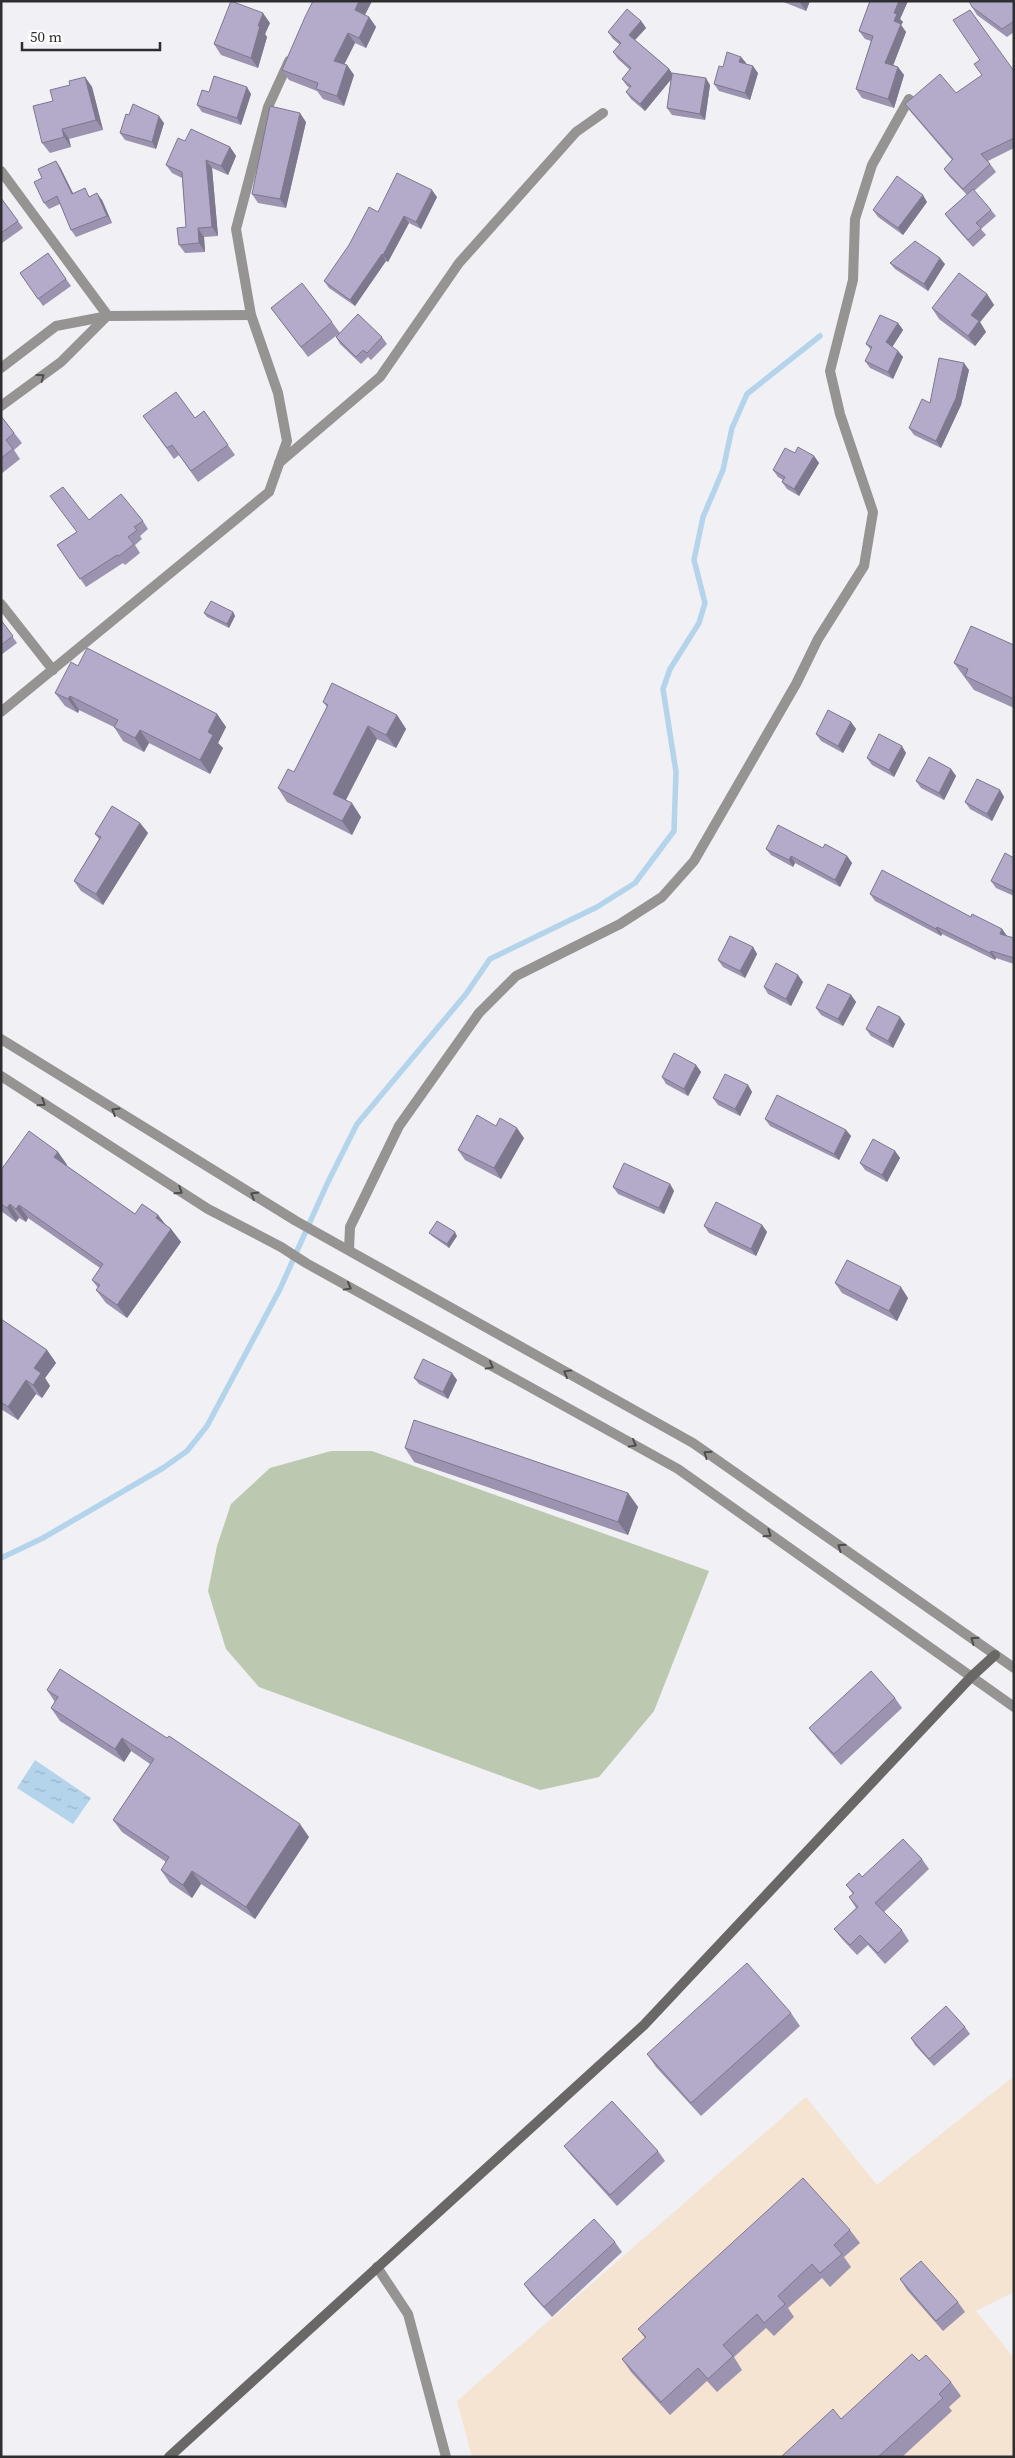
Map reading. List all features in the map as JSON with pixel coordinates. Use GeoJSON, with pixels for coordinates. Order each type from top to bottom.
{"type":"FeatureCollection","features":[{"type":"Feature","properties":{"kind":"main road"},"geometry":{"type":"LineString","coordinates":[[169,2457],[196,2430],[644,2025],[971,1677],[995,1655]]}},
{"type":"Feature","properties":{"kind":"main road"},"geometry":{"type":"LineString","coordinates":[[162,2457],[196,2430]]}},
{"type":"Feature","properties":{"kind":"street"},"geometry":{"type":"LineString","coordinates":[[1,712],[269,492],[287,441],[278,393],[251,315],[236,230],[268,107],[292,54]]}},
{"type":"Feature","properties":{"kind":"street"},"geometry":{"type":"LineString","coordinates":[[349,1250],[350,1227],[399,1126],[480,1013],[516,976],[620,924],[662,897],[694,861],[796,684],[818,639],[864,566],[873,512],[840,414],[830,371],[853,280],[855,220],[872,165],[909,99]]}},
{"type":"Feature","properties":{"kind":"street"},"geometry":{"type":"LineString","coordinates":[[279,463],[380,377],[458,263],[576,132],[603,113]]}},
{"type":"Feature","properties":{"kind":"street"},"geometry":{"type":"LineString","coordinates":[[1,171],[108,316]]}},
{"type":"Feature","properties":{"kind":"street"},"geometry":{"type":"LineString","coordinates":[[1,368],[56,326],[108,316],[251,315]]}},
{"type":"Feature","properties":{"kind":"street"},"geometry":{"type":"LineString","coordinates":[[1,406],[61,362],[108,316]]}},
{"type":"Feature","properties":{"kind":"street"},"geometry":{"type":"LineString","coordinates":[[1,604],[53,670]]}},
{"type":"Feature","properties":{"kind":"street"},"geometry":{"type":"LineString","coordinates":[[1,1039],[296,1221],[692,1443],[1014,1668]]}},
{"type":"Feature","properties":{"kind":"street"},"geometry":{"type":"LineString","coordinates":[[1,1076],[208,1209],[281,1247],[306,1263],[678,1469],[1014,1707]]}},
{"type":"Feature","properties":{"kind":"street"},"geometry":{"type":"LineString","coordinates":[[377,2266],[408,2314],[446,2457]]}},
{"type":"Feature","properties":{"kind":"shaded area"},"geometry":{"type":"Polygon","coordinates":[[[1014,2076],[1014,2292],[976,2311],[1014,2358],[1014,2457],[472,2457],[457,2401],[806,2097],[877,2185],[1014,2076]]]}},
{"type":"Feature","properties":{"kind":"green space"},"geometry":{"type":"Polygon","coordinates":[[[331,1451],[372,1451],[709,1571],[654,1711],[599,1777],[540,1790],[259,1687],[226,1649],[208,1591],[217,1546],[231,1504],[270,1468],[331,1451]]]}},
{"type":"Feature","properties":{"kind":"water"},"geometry":{"type":"Polygon","coordinates":[[[35,1760],[91,1798],[73,1824],[17,1788],[35,1760]]]}},
{"type":"Feature","properties":{"kind":"building"},"geometry":{"type":"Polygon","coordinates":[[[231,1],[263,13],[251,58],[214,44],[231,1]]]}},
{"type":"Feature","properties":{"kind":"building"},"geometry":{"type":"Polygon","coordinates":[[[313,1],[359,1],[355,10],[369,17],[359,38],[348,33],[334,61],[347,65],[337,96],[316,89],[318,83],[282,70],[313,1]]]}},
{"type":"Feature","properties":{"kind":"building"},"geometry":{"type":"Polygon","coordinates":[[[870,1],[899,1],[894,13],[897,14],[894,21],[901,24],[885,63],[898,67],[888,99],[856,89],[873,36],[859,31],[870,1]]]}},
{"type":"Feature","properties":{"kind":"building"},"geometry":{"type":"Polygon","coordinates":[[[969,1],[1014,1],[1014,21],[1002,29],[972,7],[969,1]]]}},
{"type":"Feature","properties":{"kind":"building"},"geometry":{"type":"Polygon","coordinates":[[[627,9],[641,21],[629,35],[669,69],[640,104],[626,92],[631,86],[622,79],[631,68],[613,52],[621,43],[608,32],[627,9]]]}},
{"type":"Feature","properties":{"kind":"building"},"geometry":{"type":"Polygon","coordinates":[[[970,10],[1014,71],[1014,138],[981,154],[990,164],[963,189],[944,169],[953,159],[905,104],[940,74],[956,93],[982,75],[974,64],[980,60],[953,20],[970,10]]]}},
{"type":"Feature","properties":{"kind":"building"},"geometry":{"type":"Polygon","coordinates":[[[727,52],[741,57],[739,62],[753,66],[745,93],[714,84],[719,66],[723,67],[727,52]]]}},
{"type":"Feature","properties":{"kind":"building"},"geometry":{"type":"Polygon","coordinates":[[[672,73],[706,78],[700,114],[667,108],[672,73]]]}},
{"type":"Feature","properties":{"kind":"building"},"geometry":{"type":"Polygon","coordinates":[[[214,76],[247,87],[237,118],[197,105],[202,90],[209,92],[214,76]]]}},
{"type":"Feature","properties":{"kind":"building"},"geometry":{"type":"Polygon","coordinates":[[[85,77],[96,120],[62,129],[64,137],[42,143],[33,106],[53,101],[50,90],[70,85],[69,81],[85,77]]]}},
{"type":"Feature","properties":{"kind":"building"},"geometry":{"type":"Polygon","coordinates":[[[133,104],[159,116],[152,142],[120,133],[126,114],[129,115],[133,104]]]}},
{"type":"Feature","properties":{"kind":"building"},"geometry":{"type":"Polygon","coordinates":[[[270,106],[300,113],[280,199],[252,194],[270,106]]]}},
{"type":"Feature","properties":{"kind":"building"},"geometry":{"type":"Polygon","coordinates":[[[191,129],[230,147],[221,166],[206,160],[212,227],[198,228],[199,243],[179,245],[177,228],[186,227],[182,172],[166,165],[178,138],[185,141],[191,129]]]}},
{"type":"Feature","properties":{"kind":"building"},"geometry":{"type":"Polygon","coordinates":[[[56,161],[72,194],[85,188],[89,197],[97,193],[107,216],[71,230],[57,196],[44,203],[34,182],[42,178],[38,169],[56,161]]]}},
{"type":"Feature","properties":{"kind":"building"},"geometry":{"type":"Polygon","coordinates":[[[397,173],[432,190],[416,222],[404,216],[383,255],[350,300],[324,281],[349,245],[369,207],[378,212],[397,173]]]}},
{"type":"Feature","properties":{"kind":"building"},"geometry":{"type":"Polygon","coordinates":[[[897,176],[923,195],[898,228],[873,210],[897,176]]]}},
{"type":"Feature","properties":{"kind":"building"},"geometry":{"type":"Polygon","coordinates":[[[973,189],[991,210],[976,223],[981,228],[968,240],[945,214],[973,189]]]}},
{"type":"Feature","properties":{"kind":"building"},"geometry":{"type":"Polygon","coordinates":[[[1,198],[18,221],[1,233],[1,198]]]}},
{"type":"Feature","properties":{"kind":"building"},"geometry":{"type":"Polygon","coordinates":[[[915,241],[940,258],[924,284],[890,263],[915,241]]]}},
{"type":"Feature","properties":{"kind":"building"},"geometry":{"type":"Polygon","coordinates":[[[48,253],[66,279],[38,299],[20,273],[48,253]]]}},
{"type":"Feature","properties":{"kind":"building"},"geometry":{"type":"Polygon","coordinates":[[[959,273],[987,294],[971,315],[979,321],[968,336],[932,308],[959,273]]]}},
{"type":"Feature","properties":{"kind":"building"},"geometry":{"type":"Polygon","coordinates":[[[302,283],[332,322],[301,347],[271,308],[302,283]]]}},
{"type":"Feature","properties":{"kind":"building"},"geometry":{"type":"Polygon","coordinates":[[[358,314],[382,337],[367,353],[363,350],[356,357],[336,337],[358,314]]]}},
{"type":"Feature","properties":{"kind":"building"},"geometry":{"type":"Polygon","coordinates":[[[880,315],[898,323],[886,342],[898,351],[888,372],[865,361],[872,347],[866,344],[880,315]]]}},
{"type":"Feature","properties":{"kind":"building"},"geometry":{"type":"Polygon","coordinates":[[[939,358],[964,363],[956,398],[936,441],[909,428],[922,399],[930,403],[939,358]]]}},
{"type":"Feature","properties":{"kind":"building"},"geometry":{"type":"Polygon","coordinates":[[[176,392],[195,418],[204,411],[228,445],[191,471],[172,445],[167,448],[143,416],[176,392]]]}},
{"type":"Feature","properties":{"kind":"building"},"geometry":{"type":"Polygon","coordinates":[[[1,416],[14,433],[6,440],[13,449],[1,458],[1,416]]]}},
{"type":"Feature","properties":{"kind":"building"},"geometry":{"type":"Polygon","coordinates":[[[798,447],[814,456],[794,489],[782,482],[785,477],[773,470],[785,448],[795,453],[798,447]]]}},
{"type":"Feature","properties":{"kind":"building"},"geometry":{"type":"Polygon","coordinates":[[[63,487],[89,520],[121,494],[143,521],[134,527],[137,530],[128,537],[134,544],[119,556],[117,555],[80,579],[57,545],[77,532],[50,496],[63,487]]]}},
{"type":"Feature","properties":{"kind":"building"},"geometry":{"type":"Polygon","coordinates":[[[211,601],[233,612],[227,624],[204,613],[211,601]]]}},
{"type":"Feature","properties":{"kind":"building"},"geometry":{"type":"Polygon","coordinates":[[[1,620],[13,636],[1,645],[1,620]]]}},
{"type":"Feature","properties":{"kind":"building"},"geometry":{"type":"Polygon","coordinates":[[[971,626],[1014,645],[1014,699],[965,676],[968,669],[954,663],[971,626]]]}},
{"type":"Feature","properties":{"kind":"building"},"geometry":{"type":"Polygon","coordinates":[[[87,648],[217,714],[208,732],[213,735],[200,760],[140,730],[135,738],[114,727],[118,720],[70,696],[68,699],[55,693],[71,662],[78,666],[87,648]]]}},
{"type":"Feature","properties":{"kind":"building"},"geometry":{"type":"Polygon","coordinates":[[[332,683],[397,715],[386,735],[368,726],[333,794],[352,803],[342,821],[278,788],[288,769],[294,772],[328,705],[323,702],[332,683]]]}},
{"type":"Feature","properties":{"kind":"building"},"geometry":{"type":"Polygon","coordinates":[[[828,710],[851,722],[838,746],[816,734],[828,710]]]}},
{"type":"Feature","properties":{"kind":"building"},"geometry":{"type":"Polygon","coordinates":[[[879,734],[902,746],[889,770],[867,758],[879,734]]]}},
{"type":"Feature","properties":{"kind":"building"},"geometry":{"type":"Polygon","coordinates":[[[929,757],[951,769],[939,793],[916,781],[929,757]]]}},
{"type":"Feature","properties":{"kind":"building"},"geometry":{"type":"Polygon","coordinates":[[[977,779],[1000,790],[987,814],[965,802],[977,779]]]}},
{"type":"Feature","properties":{"kind":"building"},"geometry":{"type":"Polygon","coordinates":[[[112,806],[140,823],[96,894],[74,881],[101,837],[95,834],[112,806]]]}},
{"type":"Feature","properties":{"kind":"building"},"geometry":{"type":"Polygon","coordinates":[[[778,825],[823,848],[825,844],[847,856],[835,880],[791,856],[789,860],[766,849],[778,825]]]}},
{"type":"Feature","properties":{"kind":"building"},"geometry":{"type":"Polygon","coordinates":[[[1005,853],[1014,858],[1013,891],[991,881],[1005,853]]]}},
{"type":"Feature","properties":{"kind":"building"},"geometry":{"type":"Polygon","coordinates":[[[882,870],[971,917],[972,914],[1002,929],[1000,934],[1014,938],[1014,958],[991,951],[990,953],[937,927],[936,929],[870,894],[882,870]]]}},
{"type":"Feature","properties":{"kind":"building"},"geometry":{"type":"Polygon","coordinates":[[[730,936],[753,947],[740,971],[718,960],[730,936]]]}},
{"type":"Feature","properties":{"kind":"building"},"geometry":{"type":"Polygon","coordinates":[[[776,963],[798,975],[786,999],[764,987],[776,963]]]}},
{"type":"Feature","properties":{"kind":"building"},"geometry":{"type":"Polygon","coordinates":[[[828,984],[851,995],[838,1019],[816,1008],[828,984]]]}},
{"type":"Feature","properties":{"kind":"building"},"geometry":{"type":"Polygon","coordinates":[[[878,1006],[900,1017],[888,1041],[866,1029],[878,1006]]]}},
{"type":"Feature","properties":{"kind":"building"},"geometry":{"type":"Polygon","coordinates":[[[674,1053],[696,1065],[684,1089],[662,1077],[674,1053]]]}},
{"type":"Feature","properties":{"kind":"building"},"geometry":{"type":"Polygon","coordinates":[[[725,1074],[748,1085],[735,1109],[713,1098],[725,1074]]]}},
{"type":"Feature","properties":{"kind":"building"},"geometry":{"type":"Polygon","coordinates":[[[777,1095],[846,1130],[834,1154],[765,1119],[777,1095]]]}},
{"type":"Feature","properties":{"kind":"building"},"geometry":{"type":"Polygon","coordinates":[[[477,1115],[496,1126],[500,1118],[517,1128],[494,1168],[458,1150],[477,1115]]]}},
{"type":"Feature","properties":{"kind":"building"},"geometry":{"type":"Polygon","coordinates":[[[29,1131],[58,1152],[54,1157],[135,1214],[142,1204],[158,1215],[156,1218],[171,1229],[117,1305],[96,1290],[100,1285],[92,1280],[103,1264],[19,1205],[16,1209],[10,1204],[7,1208],[1,1204],[1,1170],[29,1131]]]}},
{"type":"Feature","properties":{"kind":"building"},"geometry":{"type":"Polygon","coordinates":[[[873,1139],[895,1151],[882,1175],[860,1163],[873,1139]]]}},
{"type":"Feature","properties":{"kind":"building"},"geometry":{"type":"Polygon","coordinates":[[[624,1163],[670,1184],[659,1208],[613,1187],[624,1163]]]}},
{"type":"Feature","properties":{"kind":"building"},"geometry":{"type":"Polygon","coordinates":[[[716,1202],[762,1225],[751,1249],[704,1226],[716,1202]]]}},
{"type":"Feature","properties":{"kind":"building"},"geometry":{"type":"Polygon","coordinates":[[[437,1221],[455,1232],[447,1244],[429,1233],[437,1221]]]}},
{"type":"Feature","properties":{"kind":"building"},"geometry":{"type":"Polygon","coordinates":[[[847,1260],[901,1287],[889,1311],[835,1283],[847,1260]]]}},
{"type":"Feature","properties":{"kind":"building"},"geometry":{"type":"Polygon","coordinates":[[[1,1319],[47,1350],[34,1368],[41,1373],[33,1385],[26,1380],[8,1407],[1,1402],[1,1319]]]}},
{"type":"Feature","properties":{"kind":"building"},"geometry":{"type":"Polygon","coordinates":[[[423,1359],[452,1373],[443,1392],[414,1378],[423,1359]]]}},
{"type":"Feature","properties":{"kind":"building"},"geometry":{"type":"Polygon","coordinates":[[[414,1420],[628,1493],[618,1522],[405,1448],[414,1420]]]}},
{"type":"Feature","properties":{"kind":"building"},"geometry":{"type":"Polygon","coordinates":[[[60,1669],[167,1738],[169,1736],[300,1824],[246,1907],[192,1871],[183,1885],[161,1870],[169,1857],[113,1820],[154,1759],[122,1738],[115,1749],[51,1708],[58,1697],[47,1690],[60,1669]]]}},
{"type":"Feature","properties":{"kind":"building"},"geometry":{"type":"Polygon","coordinates":[[[871,1671],[895,1698],[834,1754],[809,1728],[871,1671]]]}},
{"type":"Feature","properties":{"kind":"building"},"geometry":{"type":"Polygon","coordinates":[[[903,1839],[922,1859],[875,1903],[902,1930],[878,1953],[860,1935],[850,1945],[834,1929],[858,1907],[849,1897],[854,1893],[846,1885],[859,1873],[862,1877],[903,1839]]]}},
{"type":"Feature","properties":{"kind":"building"},"geometry":{"type":"Polygon","coordinates":[[[747,1963],[791,2013],[691,2103],[647,2054],[747,1963]]]}},
{"type":"Feature","properties":{"kind":"building"},"geometry":{"type":"Polygon","coordinates":[[[946,2006],[965,2027],[929,2059],[911,2038],[946,2006]]]}},
{"type":"Feature","properties":{"kind":"building"},"geometry":{"type":"Polygon","coordinates":[[[612,2101],[658,2151],[610,2195],[564,2146],[612,2101]]]}},
{"type":"Feature","properties":{"kind":"building"},"geometry":{"type":"Polygon","coordinates":[[[803,2178],[850,2230],[834,2245],[842,2254],[820,2273],[812,2264],[778,2296],[785,2304],[764,2323],[757,2314],[723,2345],[733,2356],[708,2379],[698,2368],[661,2402],[622,2359],[646,2337],[638,2329],[803,2178]]]}},
{"type":"Feature","properties":{"kind":"building"},"geometry":{"type":"Polygon","coordinates":[[[594,2219],[615,2242],[544,2307],[524,2284],[594,2219]]]}},
{"type":"Feature","properties":{"kind":"building"},"geometry":{"type":"Polygon","coordinates":[[[921,2261],[958,2302],[936,2321],[900,2279],[921,2261]]]}},
{"type":"Feature","properties":{"kind":"building"},"geometry":{"type":"Polygon","coordinates":[[[912,2354],[919,2361],[926,2355],[951,2382],[939,2394],[943,2398],[878,2457],[781,2457],[833,2409],[841,2419],[912,2354]]]}},
{"type":"Feature","properties":{"kind":"waterway"},"geometry":{"type":"LineString","coordinates":[[1,1558],[43,1538],[163,1468],[187,1451],[207,1426],[280,1289],[327,1184],[357,1124],[466,994],[490,959],[597,907],[635,883],[674,831],[676,772],[663,689],[670,669],[699,623],[705,603],[694,560],[703,517],[723,470],[732,428],[747,394],[820,336]]}}]}
